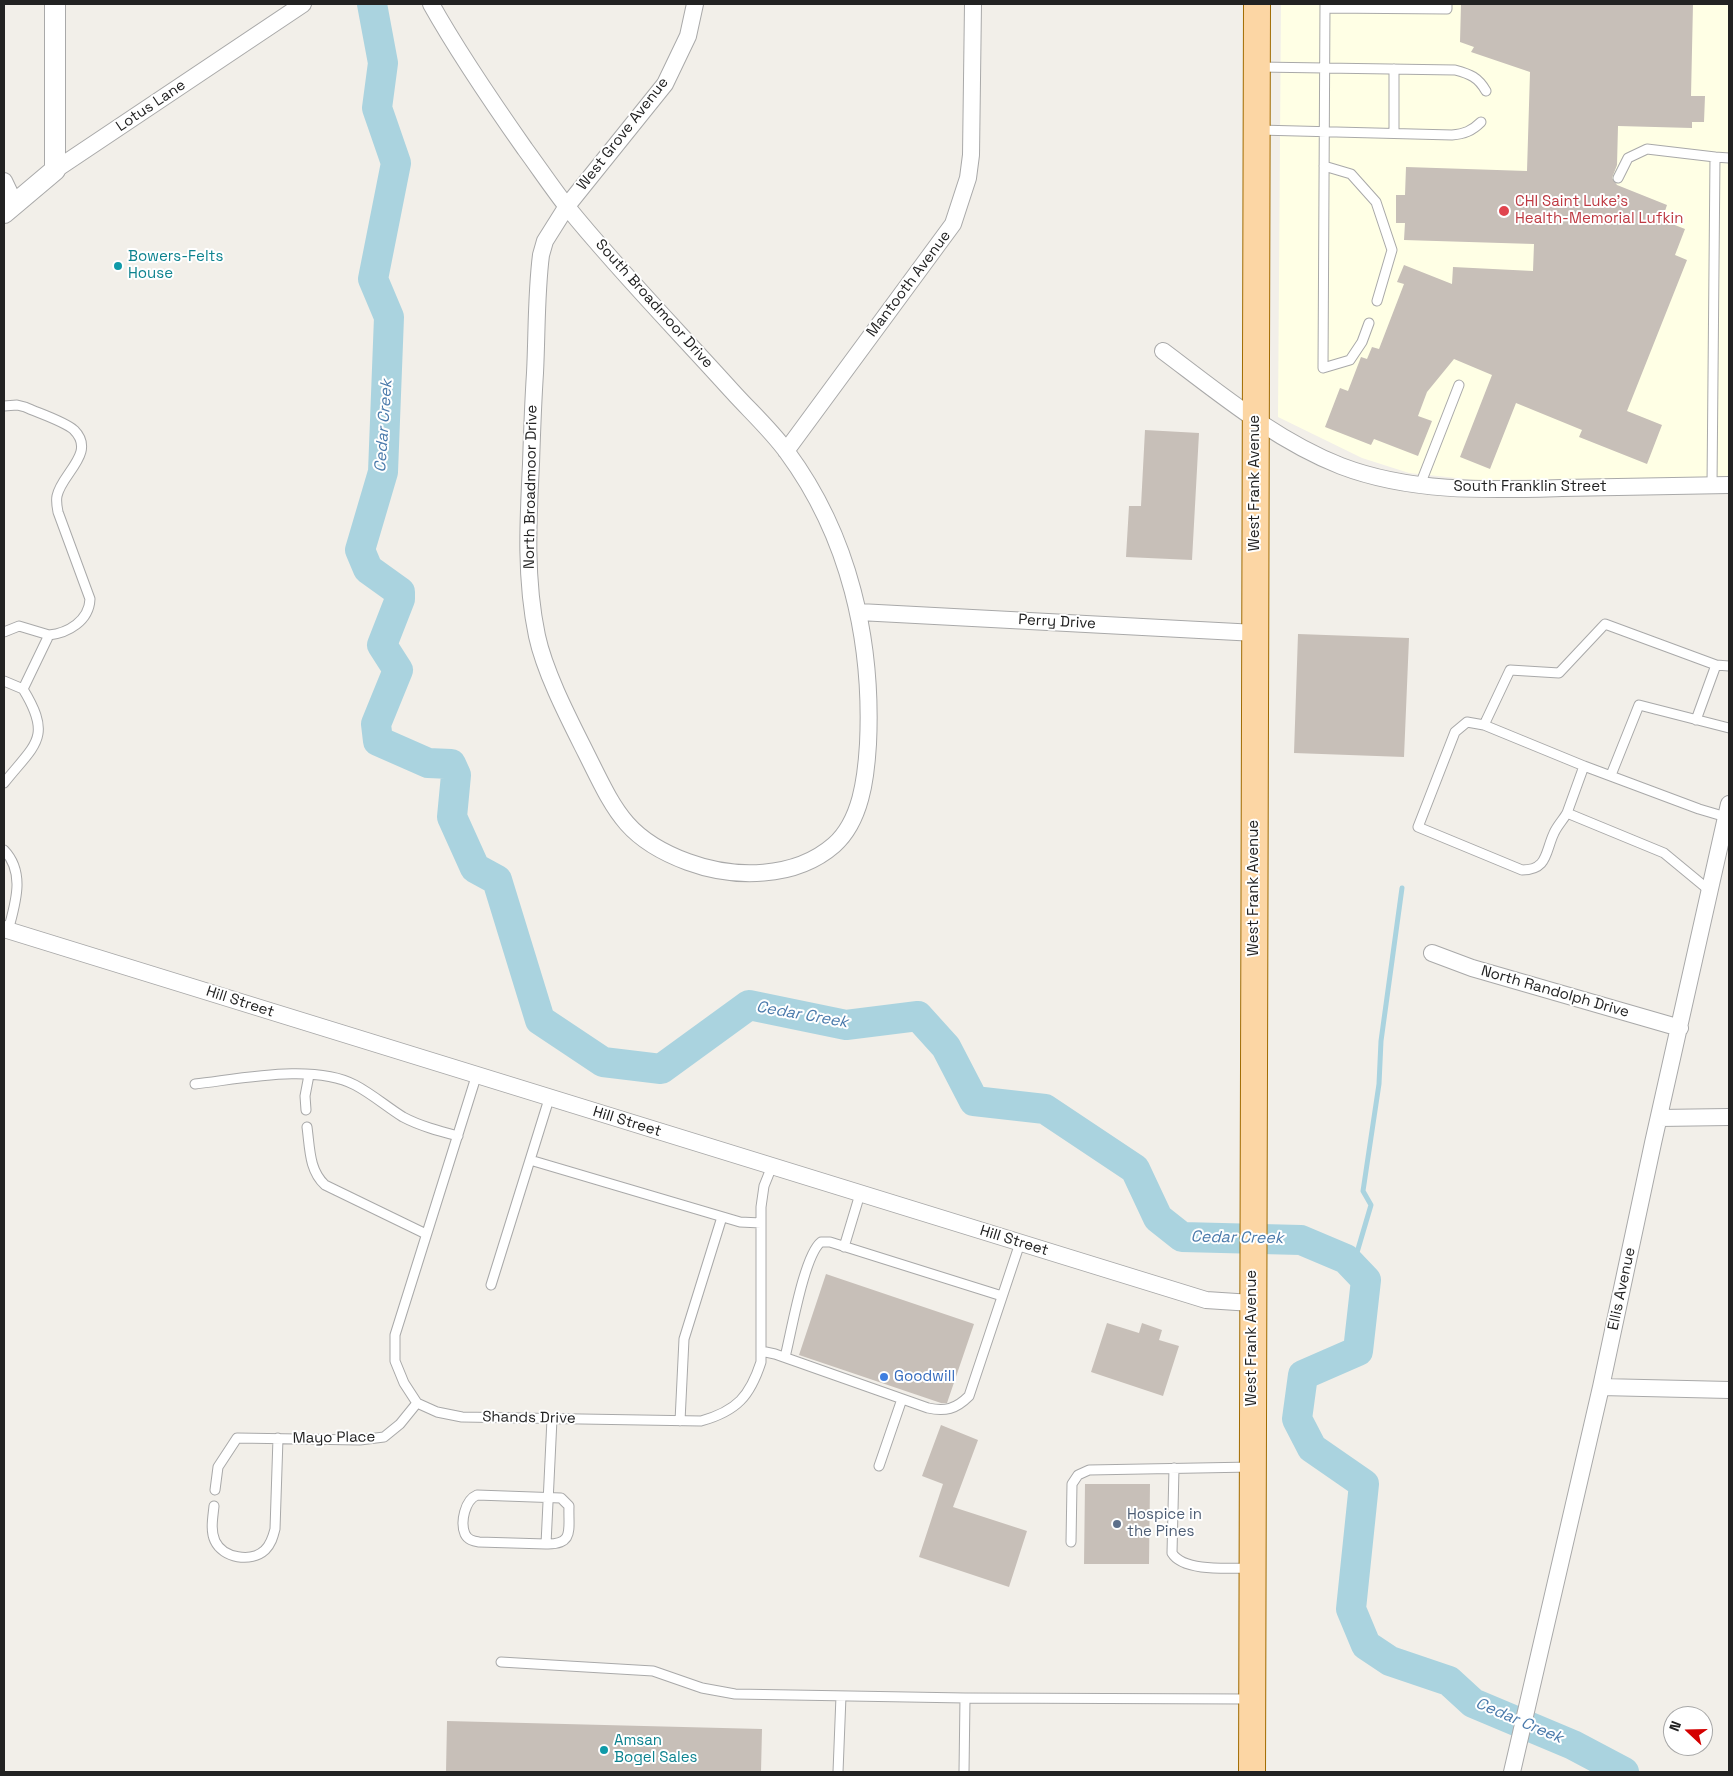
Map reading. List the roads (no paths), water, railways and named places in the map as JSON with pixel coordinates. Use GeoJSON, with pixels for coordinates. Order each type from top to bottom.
{"type":"FeatureCollection","features":[{"type":"Feature","properties":{"kind":"main road","name":"West Frank Avenue"},"geometry":{"type":"LineString","coordinates":[[1252,1772],[1257,4]]}},
{"type":"Feature","properties":{"kind":"street"},"geometry":{"type":"LineString","coordinates":[[55,4],[55,170]]}},
{"type":"Feature","properties":{"kind":"street","name":"Lotus Lane"},"geometry":{"type":"LineString","coordinates":[[9,209],[55,170],[303,4]]}},
{"type":"Feature","properties":{"kind":"street","name":"South Broadmoor Drive"},"geometry":{"type":"LineString","coordinates":[[431,4],[448,34],[506,122],[567,206],[786,451],[816,499],[841,549],[859,612]]}},
{"type":"Feature","properties":{"kind":"street","name":"West Grove Avenue"},"geometry":{"type":"LineString","coordinates":[[567,206],[664,84],[688,36],[694,4]]}},
{"type":"Feature","properties":{"kind":"street","name":"Mantooth Avenue"},"geometry":{"type":"LineString","coordinates":[[786,451],[954,224],[968,178],[971,155],[974,4]]}},
{"type":"Feature","properties":{"kind":"street"},"geometry":{"type":"LineString","coordinates":[[4,181],[9,209]]}},
{"type":"Feature","properties":{"kind":"street","name":"North Broadmoor Drive"},"geometry":{"type":"LineString","coordinates":[[567,206],[545,241],[539,274],[527,526],[529,585],[538,640],[551,674],[568,717],[620,817],[649,845],[675,858],[716,871],[740,874],[789,867],[808,863],[832,847],[844,835],[852,820],[862,791],[867,756],[868,699],[859,612]]}},
{"type":"Feature","properties":{"kind":"street","name":"South Franklin Street"},"geometry":{"type":"LineString","coordinates":[[1163,351],[1255,420],[1297,444],[1342,466],[1420,485],[1468,490],[1729,485]]}},
{"type":"Feature","properties":{"kind":"street","name":"Perry Drive"},"geometry":{"type":"LineString","coordinates":[[859,612],[1256,633]]}},
{"type":"Feature","properties":{"kind":"street","name":"Ellis Avenue"},"geometry":{"type":"LineString","coordinates":[[1514,1765],[1601,1387],[1659,1118],[1727,822]]}},
{"type":"Feature","properties":{"kind":"street","name":"Hill Street"},"geometry":{"type":"LineString","coordinates":[[6,930],[126,965],[476,1077],[1206,1300],[1252,1303]]}},
{"type":"Feature","properties":{"kind":"street","name":"North Randolph Drive"},"geometry":{"type":"LineString","coordinates":[[1432,953],[1472,968],[1680,1028]]}},
{"type":"Feature","properties":{"kind":"street"},"geometry":{"type":"LineString","coordinates":[[1659,1118],[1729,1117]]}},
{"type":"Feature","properties":{"kind":"street"},"geometry":{"type":"LineString","coordinates":[[1601,1387],[1729,1390]]}},
{"type":"Feature","properties":{"kind":"lane"},"geometry":{"type":"LineString","coordinates":[[1369,323],[1362,342],[1350,360],[1322,368],[1325,6],[1447,9],[1447,4]]}},
{"type":"Feature","properties":{"kind":"lane"},"geometry":{"type":"LineString","coordinates":[[1256,67],[1456,70],[1472,74],[1480,81],[1486,91]]}},
{"type":"Feature","properties":{"kind":"lane"},"geometry":{"type":"LineString","coordinates":[[1394,69],[1394,133]]}},
{"type":"Feature","properties":{"kind":"lane"},"geometry":{"type":"LineString","coordinates":[[1256,130],[1463,134],[1473,130],[1481,122]]}},
{"type":"Feature","properties":{"kind":"lane"},"geometry":{"type":"LineString","coordinates":[[1618,178],[1628,158],[1647,148],[1729,158]]}},
{"type":"Feature","properties":{"kind":"lane"},"geometry":{"type":"LineString","coordinates":[[1712,485],[1715,157]]}},
{"type":"Feature","properties":{"kind":"lane"},"geometry":{"type":"LineString","coordinates":[[1324,166],[1351,174],[1376,202],[1392,250],[1377,301]]}},
{"type":"Feature","properties":{"kind":"lane"},"geometry":{"type":"LineString","coordinates":[[1420,485],[1459,385]]}},
{"type":"Feature","properties":{"kind":"lane"},"geometry":{"type":"LineString","coordinates":[[4,406],[17,405],[25,407],[68,426],[74,430],[80,442],[80,455],[57,495],[57,502],[58,512],[87,586],[90,607],[68,632],[49,635],[19,626],[4,632]]}},
{"type":"Feature","properties":{"kind":"lane"},"geometry":{"type":"LineString","coordinates":[[1484,725],[1510,670],[1559,673],[1605,624],[1716,665],[1729,666]]}},
{"type":"Feature","properties":{"kind":"lane"},"geometry":{"type":"LineString","coordinates":[[23,690],[49,635]]}},
{"type":"Feature","properties":{"kind":"lane"},"geometry":{"type":"LineString","coordinates":[[1696,720],[1716,665]]}},
{"type":"Feature","properties":{"kind":"lane"},"geometry":{"type":"LineString","coordinates":[[4,681],[23,690],[39,720],[39,736],[4,783]]}},
{"type":"Feature","properties":{"kind":"lane"},"geometry":{"type":"LineString","coordinates":[[1611,775],[1639,705],[1729,728]]}},
{"type":"Feature","properties":{"kind":"lane"},"geometry":{"type":"LineString","coordinates":[[1584,766],[1567,813],[1554,832],[1543,862],[1533,870],[1522,870],[1418,827],[1455,732],[1467,722],[1484,725],[1727,822]]}},
{"type":"Feature","properties":{"kind":"lane"},"geometry":{"type":"LineString","coordinates":[[1567,813],[1664,853],[1710,891]]}},
{"type":"Feature","properties":{"kind":"lane"},"geometry":{"type":"LineString","coordinates":[[4,850],[15,869],[18,885],[6,930]]}},
{"type":"Feature","properties":{"kind":"lane"},"geometry":{"type":"LineString","coordinates":[[195,1084],[267,1075],[309,1075],[335,1078],[354,1084],[404,1117],[426,1127],[458,1136]]}},
{"type":"Feature","properties":{"kind":"lane"},"geometry":{"type":"LineString","coordinates":[[306,1110],[305,1096],[309,1075]]}},
{"type":"Feature","properties":{"kind":"lane"},"geometry":{"type":"LineString","coordinates":[[417,1403],[404,1383],[395,1361],[395,1335],[476,1077]]}},
{"type":"Feature","properties":{"kind":"lane"},"geometry":{"type":"LineString","coordinates":[[491,1285],[549,1099]]}},
{"type":"Feature","properties":{"kind":"lane"},"geometry":{"type":"LineString","coordinates":[[307,1127],[311,1161],[318,1178],[325,1185],[404,1225],[426,1234]]}},
{"type":"Feature","properties":{"kind":"lane"},"geometry":{"type":"LineString","coordinates":[[530,1160],[740,1222],[761,1223]]}},
{"type":"Feature","properties":{"kind":"lane","name":"Shands Drive"},"geometry":{"type":"LineString","coordinates":[[417,1403],[437,1412],[462,1417],[680,1421],[702,1421],[717,1417],[740,1404],[755,1382],[761,1362],[761,1223],[764,1186],[772,1166]]}},
{"type":"Feature","properties":{"kind":"lane"},"geometry":{"type":"LineString","coordinates":[[844,1247],[860,1194]]}},
{"type":"Feature","properties":{"kind":"lane"},"geometry":{"type":"LineString","coordinates":[[680,1421],[684,1339],[722,1217]]}},
{"type":"Feature","properties":{"kind":"lane"},"geometry":{"type":"LineString","coordinates":[[785,1357],[806,1272],[815,1249],[824,1242],[1002,1296]]}},
{"type":"Feature","properties":{"kind":"lane"},"geometry":{"type":"LineString","coordinates":[[761,1351],[785,1357],[941,1411],[961,1404],[969,1396],[1020,1242]]}},
{"type":"Feature","properties":{"kind":"lane"},"geometry":{"type":"LineString","coordinates":[[879,1466],[902,1399]]}},
{"type":"Feature","properties":{"kind":"lane","name":"Mayo Place"},"geometry":{"type":"LineString","coordinates":[[215,1490],[218,1467],[237,1438],[360,1440],[384,1437],[400,1424],[417,1403]]}},
{"type":"Feature","properties":{"kind":"lane"},"geometry":{"type":"LineString","coordinates":[[546,1544],[552,1419]]}},
{"type":"Feature","properties":{"kind":"lane"},"geometry":{"type":"LineString","coordinates":[[214,1506],[212,1531],[214,1540],[223,1552],[230,1556],[249,1556],[264,1551],[273,1538],[275,1529],[278,1438]]}},
{"type":"Feature","properties":{"kind":"lane"},"geometry":{"type":"LineString","coordinates":[[1071,1542],[1072,1484],[1078,1475],[1089,1470],[1252,1467]]}},
{"type":"Feature","properties":{"kind":"lane"},"geometry":{"type":"LineString","coordinates":[[1174,1468],[1172,1553],[1174,1557],[1184,1563],[1198,1567],[1252,1568]]}},
{"type":"Feature","properties":{"kind":"lane"},"geometry":{"type":"LineString","coordinates":[[477,1495],[561,1498],[569,1506],[566,1540],[560,1544],[546,1544],[479,1542],[471,1540],[465,1534],[465,1508],[472,1497],[477,1495]]}},
{"type":"Feature","properties":{"kind":"lane"},"geometry":{"type":"LineString","coordinates":[[501,1662],[653,1671],[702,1688],[735,1694],[965,1698],[1252,1699]]}},
{"type":"Feature","properties":{"kind":"lane"},"geometry":{"type":"LineString","coordinates":[[838,1772],[842,1696]]}},
{"type":"Feature","properties":{"kind":"lane"},"geometry":{"type":"LineString","coordinates":[[964,1772],[965,1698]]}},
{"type":"Feature","properties":{"kind":"waterway","name":"Cedar Creek"},"geometry":{"type":"LineString","coordinates":[[372,4],[383,63],[377,108],[396,163],[373,279],[389,317],[383,472],[360,550],[368,569],[400,592],[400,599],[382,645],[398,670],[376,724],[378,741],[428,763],[451,764],[456,775],[452,817],[475,868],[497,880],[540,1020],[603,1062],[661,1069],[749,1005],[846,1025],[918,1016],[946,1047],[974,1101],[1045,1109],[1135,1169],[1158,1218],[1182,1237],[1301,1240],[1346,1259],[1366,1280],[1358,1351],[1303,1375],[1297,1419],[1312,1448],[1364,1484],[1351,1609],[1366,1645],[1390,1661],[1449,1681],[1473,1703],[1573,1745],[1624,1772]]}},
{"type":"Feature","properties":{"kind":"waterway"},"geometry":{"type":"LineString","coordinates":[[1353,1266],[1371,1205],[1363,1191],[1379,1084],[1381,1041],[1402,888]]}},
{"type":"Feature","properties":{"kind":"place","name":"CHI Saint Luke's Health-Memorial Lufkin"},"geometry":{"type":"Point","coordinates":[1504,211]}},
{"type":"Feature","properties":{"kind":"place","name":"Bowers-Felts House"},"geometry":{"type":"Point","coordinates":[118,266]}},
{"type":"Feature","properties":{"kind":"place","name":"Goodwill"},"geometry":{"type":"Point","coordinates":[884,1377]}},
{"type":"Feature","properties":{"kind":"place","name":"Hospice in the Pines"},"geometry":{"type":"Point","coordinates":[1117,1524]}},
{"type":"Feature","properties":{"kind":"place","name":"Amsan Bogel Sales"},"geometry":{"type":"Point","coordinates":[604,1750]}}]}
